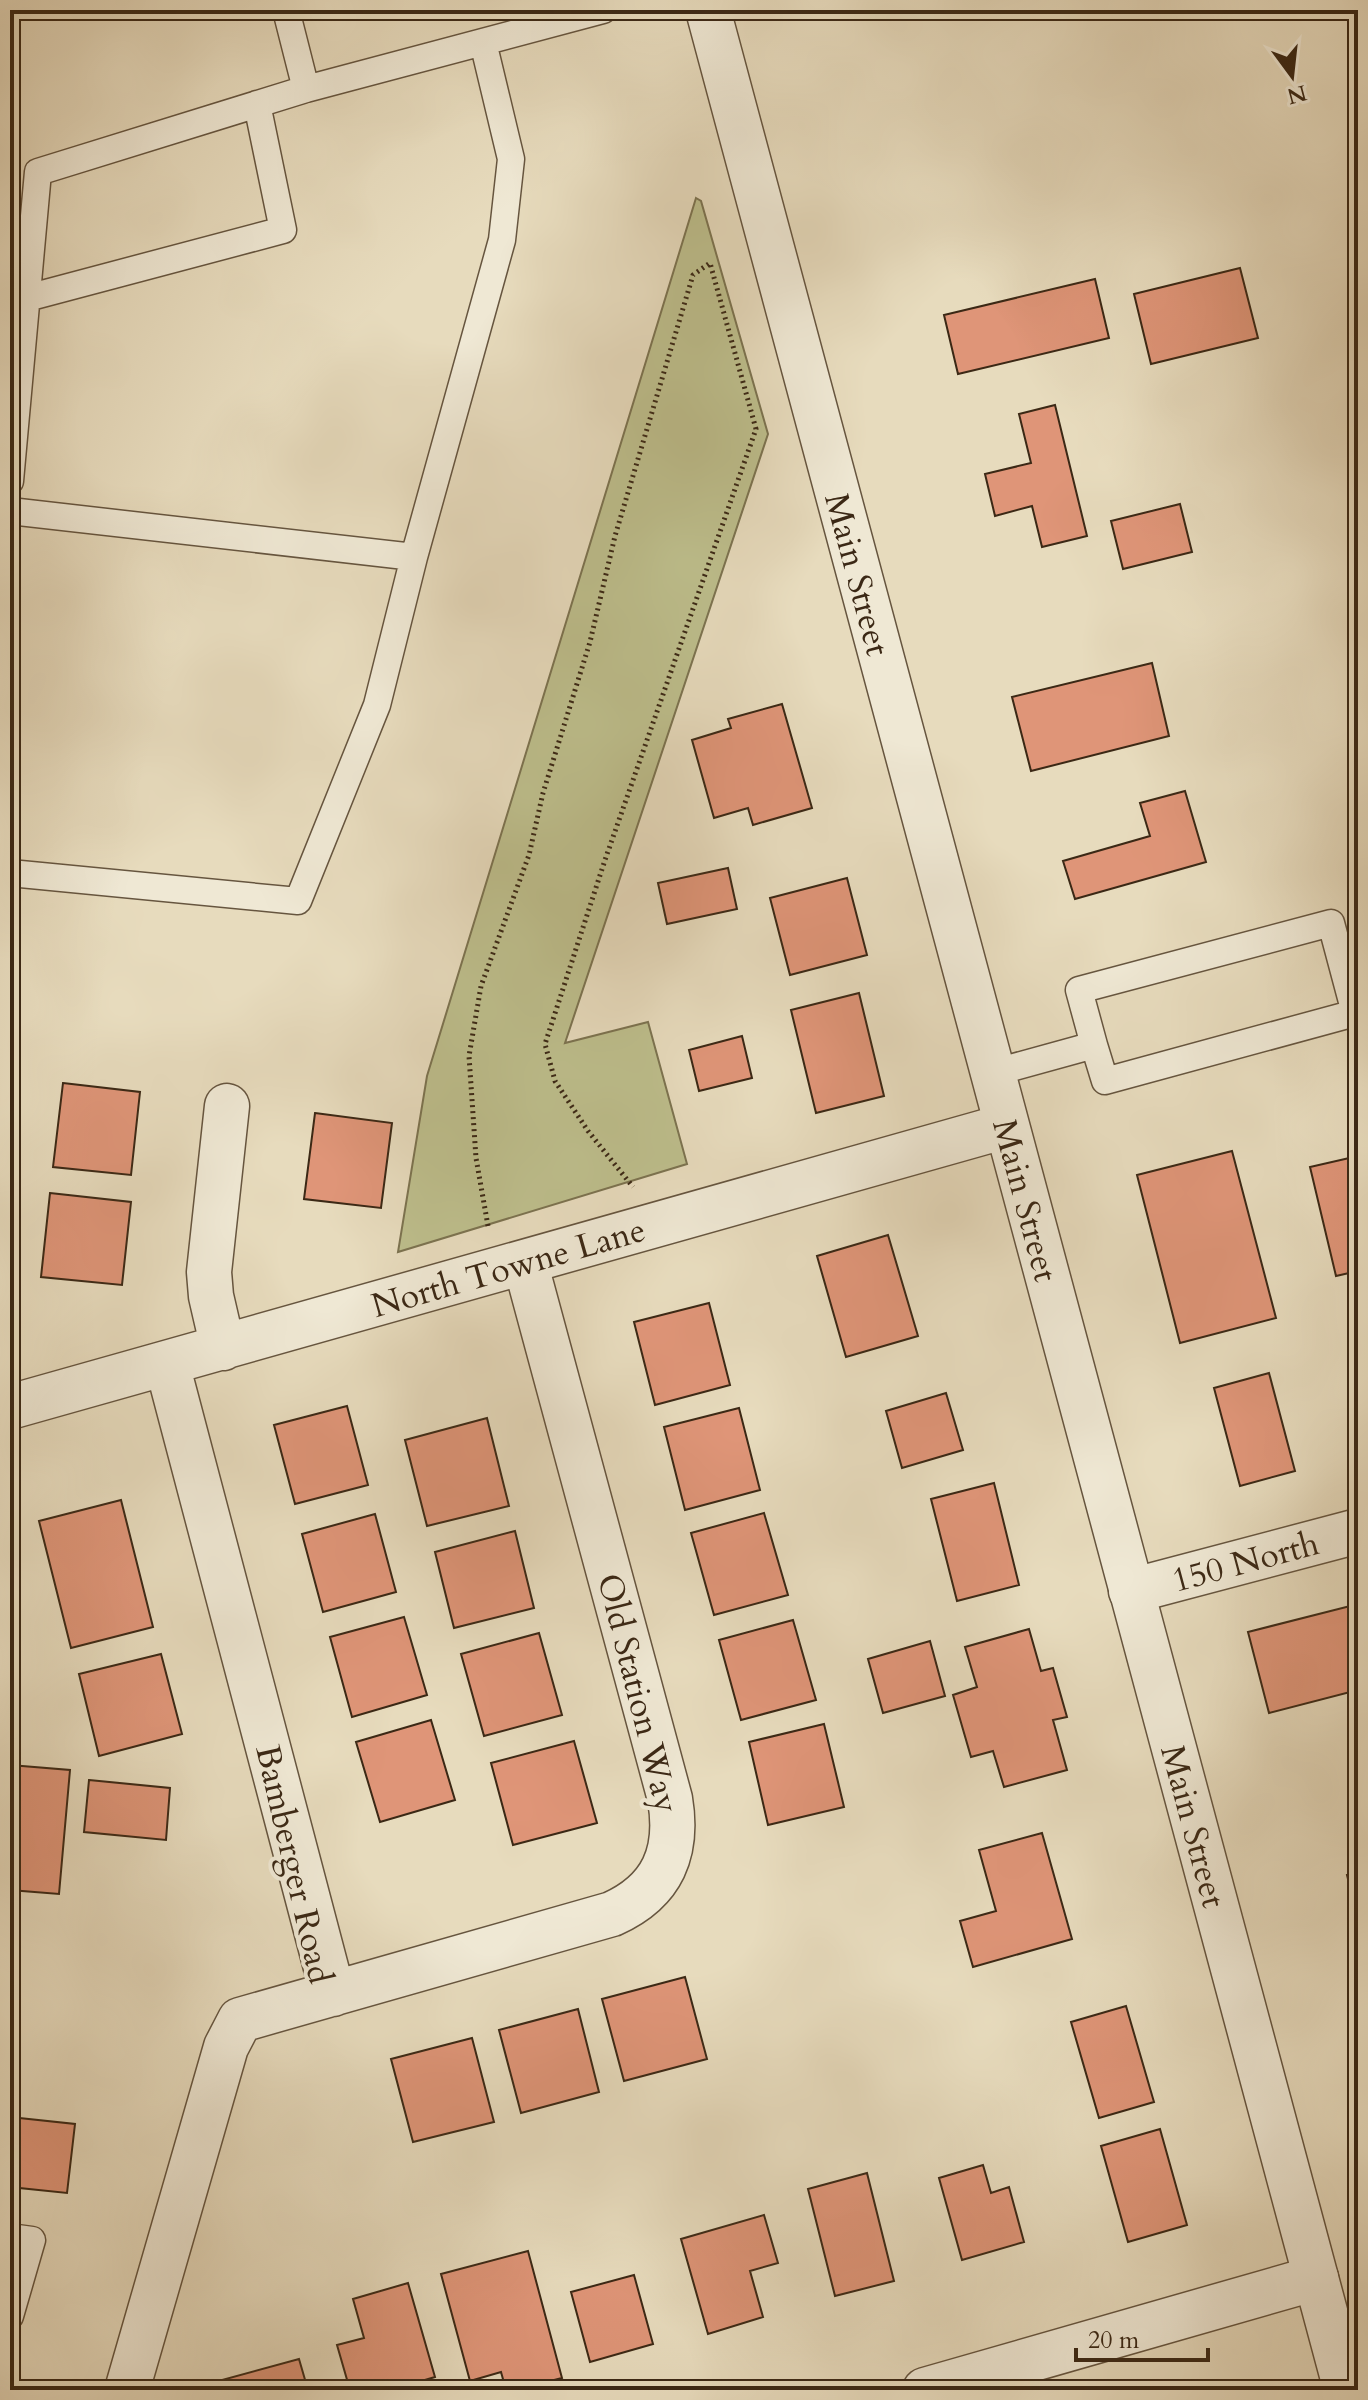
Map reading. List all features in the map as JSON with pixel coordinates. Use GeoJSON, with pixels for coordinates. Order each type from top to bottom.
{"type":"FeatureCollection","features":[{"type":"Feature","properties":{"kind":"street","name":"Main Street"},"geometry":{"type":"LineString","coordinates":[[708,10],[1346,2390]]}},
{"type":"Feature","properties":{"kind":"street"},"geometry":{"type":"LineString","coordinates":[[223,1348],[209,1272],[227,1106]]}},
{"type":"Feature","properties":{"kind":"street","name":"North Towne Lane"},"geometry":{"type":"LineString","coordinates":[[10,1407],[1006,1126]]}},
{"type":"Feature","properties":{"kind":"street","name":"Old Station Way"},"geometry":{"type":"LineString","coordinates":[[333,1994],[612,1914],[643,1895],[665,1867],[671,1851],[675,1834],[670,1799],[525,1262]]}},
{"type":"Feature","properties":{"kind":"street","name":"Bamberger Road"},"geometry":{"type":"LineString","coordinates":[[127,2390],[226,2047],[240,2020],[333,1994],[167,1364]]}},
{"type":"Feature","properties":{"kind":"street","name":"150 North"},"geometry":{"type":"LineString","coordinates":[[1131,1591],[1358,1531]]}},
{"type":"Feature","properties":{"kind":"street"},"geometry":{"type":"LineString","coordinates":[[925,2390],[1316,2278]]}},
{"type":"Feature","properties":{"kind":"lane"},"geometry":{"type":"LineString","coordinates":[[286,10],[306,89]]}},
{"type":"Feature","properties":{"kind":"lane"},"geometry":{"type":"LineString","coordinates":[[10,481],[38,172],[306,89],[603,10]]}},
{"type":"Feature","properties":{"kind":"lane"},"geometry":{"type":"LineString","coordinates":[[10,873],[298,901],[377,705],[414,557],[502,240],[511,159],[483,42]]}},
{"type":"Feature","properties":{"kind":"lane"},"geometry":{"type":"LineString","coordinates":[[27,298],[283,230],[257,104]]}},
{"type":"Feature","properties":{"kind":"lane"},"geometry":{"type":"LineString","coordinates":[[10,511],[414,557]]}},
{"type":"Feature","properties":{"kind":"lane"},"geometry":{"type":"LineString","coordinates":[[1331,923],[1355,1013],[1105,1081],[1094,1045],[1079,990],[1331,923]]}},
{"type":"Feature","properties":{"kind":"lane"},"geometry":{"type":"LineString","coordinates":[[992,1073],[1094,1045]]}},
{"type":"Feature","properties":{"kind":"lane"},"geometry":{"type":"LineString","coordinates":[[10,2237],[32,2240],[10,2316]]}},
{"type":"Feature","properties":{"kind":"path"},"geometry":{"type":"LineString","coordinates":[[489,1231],[476,1158],[469,1056],[481,986],[529,855],[543,793],[590,642],[615,536],[684,302],[693,275],[710,263],[756,429],[605,860],[545,1044],[555,1081],[588,1131],[636,1191]]}},
{"type":"Feature","properties":{"kind":"green space"},"geometry":{"type":"Polygon","coordinates":[[[696,198],[701,201],[768,434],[565,1043],[648,1022],[687,1164],[398,1252],[427,1076],[696,198]]]}},
{"type":"Feature","properties":{"kind":"building"},"geometry":{"type":"Polygon","coordinates":[[[1240,268],[1258,338],[1151,364],[1134,294],[1240,268]]]}},
{"type":"Feature","properties":{"kind":"building"},"geometry":{"type":"Polygon","coordinates":[[[1095,279],[1109,338],[958,374],[944,315],[1095,279]]]}},
{"type":"Feature","properties":{"kind":"building"},"geometry":{"type":"Polygon","coordinates":[[[1055,405],[1087,536],[1042,547],[1032,506],[995,516],[985,474],[1031,463],[1019,414],[1055,405]]]}},
{"type":"Feature","properties":{"kind":"building"},"geometry":{"type":"Polygon","coordinates":[[[1180,504],[1192,552],[1123,569],[1111,521],[1180,504]]]}},
{"type":"Feature","properties":{"kind":"building"},"geometry":{"type":"Polygon","coordinates":[[[1152,663],[1169,736],[1031,771],[1012,697],[1152,663]]]}},
{"type":"Feature","properties":{"kind":"building"},"geometry":{"type":"Polygon","coordinates":[[[782,704],[812,808],[753,825],[748,808],[714,818],[692,740],[731,728],[728,719],[782,704]]]}},
{"type":"Feature","properties":{"kind":"building"},"geometry":{"type":"Polygon","coordinates":[[[1185,791],[1206,862],[1075,899],[1063,861],[1150,836],[1140,803],[1185,791]]]}},
{"type":"Feature","properties":{"kind":"building"},"geometry":{"type":"Polygon","coordinates":[[[728,868],[737,909],[667,924],[658,883],[728,868]]]}},
{"type":"Feature","properties":{"kind":"building"},"geometry":{"type":"Polygon","coordinates":[[[847,878],[867,955],[790,975],[770,898],[847,878]]]}},
{"type":"Feature","properties":{"kind":"building"},"geometry":{"type":"Polygon","coordinates":[[[859,993],[884,1096],[816,1113],[791,1010],[859,993]]]}},
{"type":"Feature","properties":{"kind":"building"},"geometry":{"type":"Polygon","coordinates":[[[742,1036],[752,1078],[699,1091],[689,1050],[742,1036]]]}},
{"type":"Feature","properties":{"kind":"building"},"geometry":{"type":"Polygon","coordinates":[[[63,1083],[140,1092],[131,1175],[53,1167],[63,1083]]]}},
{"type":"Feature","properties":{"kind":"building"},"geometry":{"type":"Polygon","coordinates":[[[315,1113],[392,1123],[381,1208],[304,1199],[315,1113]]]}},
{"type":"Feature","properties":{"kind":"building"},"geometry":{"type":"Polygon","coordinates":[[[1232,1151],[1276,1318],[1180,1343],[1137,1175],[1232,1151]]]}},
{"type":"Feature","properties":{"kind":"building"},"geometry":{"type":"Polygon","coordinates":[[[1358,1156],[1358,1271],[1336,1276],[1310,1167],[1358,1156]]]}},
{"type":"Feature","properties":{"kind":"building"},"geometry":{"type":"Polygon","coordinates":[[[50,1193],[131,1202],[122,1285],[41,1277],[50,1193]]]}},
{"type":"Feature","properties":{"kind":"building"},"geometry":{"type":"Polygon","coordinates":[[[888,1235],[918,1336],[846,1357],[817,1256],[888,1235]]]}},
{"type":"Feature","properties":{"kind":"building"},"geometry":{"type":"Polygon","coordinates":[[[709,1303],[730,1385],[655,1405],[634,1322],[709,1303]]]}},
{"type":"Feature","properties":{"kind":"building"},"geometry":{"type":"Polygon","coordinates":[[[1269,1373],[1295,1471],[1240,1486],[1214,1388],[1269,1373]]]}},
{"type":"Feature","properties":{"kind":"building"},"geometry":{"type":"Polygon","coordinates":[[[946,1393],[963,1450],[902,1468],[886,1411],[946,1393]]]}},
{"type":"Feature","properties":{"kind":"building"},"geometry":{"type":"Polygon","coordinates":[[[347,1406],[368,1485],[295,1504],[274,1425],[347,1406]]]}},
{"type":"Feature","properties":{"kind":"building"},"geometry":{"type":"Polygon","coordinates":[[[739,1408],[760,1490],[685,1510],[664,1427],[739,1408]]]}},
{"type":"Feature","properties":{"kind":"building"},"geometry":{"type":"Polygon","coordinates":[[[487,1418],[509,1506],[427,1526],[405,1440],[487,1418]]]}},
{"type":"Feature","properties":{"kind":"building"},"geometry":{"type":"Polygon","coordinates":[[[994,1483],[1019,1585],[957,1601],[931,1499],[994,1483]]]}},
{"type":"Feature","properties":{"kind":"building"},"geometry":{"type":"Polygon","coordinates":[[[121,1500],[153,1627],[71,1648],[39,1521],[121,1500]]]}},
{"type":"Feature","properties":{"kind":"building"},"geometry":{"type":"Polygon","coordinates":[[[764,1513],[788,1595],[714,1615],[691,1533],[764,1513]]]}},
{"type":"Feature","properties":{"kind":"building"},"geometry":{"type":"Polygon","coordinates":[[[375,1514],[396,1592],[323,1612],[302,1534],[375,1514]]]}},
{"type":"Feature","properties":{"kind":"building"},"geometry":{"type":"Polygon","coordinates":[[[515,1531],[534,1608],[454,1628],[435,1552],[515,1531]]]}},
{"type":"Feature","properties":{"kind":"building"},"geometry":{"type":"Polygon","coordinates":[[[1358,1604],[1358,1690],[1269,1713],[1248,1632],[1358,1604]]]}},
{"type":"Feature","properties":{"kind":"building"},"geometry":{"type":"Polygon","coordinates":[[[404,1617],[427,1695],[352,1717],[330,1637],[404,1617]]]}},
{"type":"Feature","properties":{"kind":"building"},"geometry":{"type":"Polygon","coordinates":[[[793,1620],[816,1700],[741,1720],[719,1640],[793,1620]]]}},
{"type":"Feature","properties":{"kind":"building"},"geometry":{"type":"Polygon","coordinates":[[[1029,1629],[1041,1671],[1053,1668],[1067,1717],[1053,1720],[1067,1770],[1004,1787],[993,1751],[971,1757],[953,1695],[977,1687],[965,1647],[1029,1629]]]}},
{"type":"Feature","properties":{"kind":"building"},"geometry":{"type":"Polygon","coordinates":[[[539,1633],[562,1715],[484,1736],[461,1654],[539,1633]]]}},
{"type":"Feature","properties":{"kind":"building"},"geometry":{"type":"Polygon","coordinates":[[[930,1641],[945,1696],[883,1713],[868,1659],[930,1641]]]}},
{"type":"Feature","properties":{"kind":"building"},"geometry":{"type":"Polygon","coordinates":[[[161,1654],[182,1734],[99,1756],[79,1674],[161,1654]]]}},
{"type":"Feature","properties":{"kind":"building"},"geometry":{"type":"Polygon","coordinates":[[[431,1720],[455,1800],[380,1822],[356,1742],[431,1720]]]}},
{"type":"Feature","properties":{"kind":"building"},"geometry":{"type":"Polygon","coordinates":[[[824,1724],[844,1807],[768,1825],[749,1742],[824,1724]]]}},
{"type":"Feature","properties":{"kind":"building"},"geometry":{"type":"Polygon","coordinates":[[[574,1741],[597,1823],[513,1845],[491,1763],[574,1741]]]}},
{"type":"Feature","properties":{"kind":"building"},"geometry":{"type":"Polygon","coordinates":[[[10,1765],[70,1770],[59,1894],[10,1890],[10,1765]]]}},
{"type":"Feature","properties":{"kind":"building"},"geometry":{"type":"Polygon","coordinates":[[[89,1780],[170,1788],[166,1840],[84,1832],[89,1780]]]}},
{"type":"Feature","properties":{"kind":"building"},"geometry":{"type":"Polygon","coordinates":[[[1042,1833],[1072,1939],[973,1967],[960,1921],[996,1911],[979,1850],[1042,1833]]]}},
{"type":"Feature","properties":{"kind":"building"},"geometry":{"type":"Polygon","coordinates":[[[1358,1872],[1358,1920],[1347,1875],[1358,1872]]]}},
{"type":"Feature","properties":{"kind":"building"},"geometry":{"type":"Polygon","coordinates":[[[685,1977],[707,2059],[624,2081],[602,1999],[685,1977]]]}},
{"type":"Feature","properties":{"kind":"building"},"geometry":{"type":"Polygon","coordinates":[[[1126,2006],[1154,2102],[1099,2118],[1071,2022],[1126,2006]]]}},
{"type":"Feature","properties":{"kind":"building"},"geometry":{"type":"Polygon","coordinates":[[[578,2009],[599,2092],[521,2113],[499,2030],[578,2009]]]}},
{"type":"Feature","properties":{"kind":"building"},"geometry":{"type":"Polygon","coordinates":[[[472,2038],[494,2122],[413,2142],[391,2059],[472,2038]]]}},
{"type":"Feature","properties":{"kind":"building"},"geometry":{"type":"Polygon","coordinates":[[[10,2117],[75,2124],[67,2193],[10,2187],[10,2117]]]}},
{"type":"Feature","properties":{"kind":"building"},"geometry":{"type":"Polygon","coordinates":[[[1160,2129],[1187,2225],[1128,2242],[1101,2146],[1160,2129]]]}},
{"type":"Feature","properties":{"kind":"building"},"geometry":{"type":"Polygon","coordinates":[[[983,2165],[991,2193],[1009,2187],[1024,2242],[962,2260],[939,2178],[983,2165]]]}},
{"type":"Feature","properties":{"kind":"building"},"geometry":{"type":"Polygon","coordinates":[[[867,2173],[894,2281],[835,2296],[808,2189],[867,2173]]]}},
{"type":"Feature","properties":{"kind":"building"},"geometry":{"type":"Polygon","coordinates":[[[764,2215],[778,2263],[750,2271],[763,2317],[708,2334],[681,2239],[764,2215]]]}},
{"type":"Feature","properties":{"kind":"building"},"geometry":{"type":"Polygon","coordinates":[[[528,2251],[562,2378],[515,2390],[506,2390],[501,2372],[470,2381],[441,2274],[528,2251]]]}},
{"type":"Feature","properties":{"kind":"building"},"geometry":{"type":"Polygon","coordinates":[[[634,2275],[653,2344],[590,2362],[571,2292],[634,2275]]]}},
{"type":"Feature","properties":{"kind":"building"},"geometry":{"type":"Polygon","coordinates":[[[408,2283],[435,2377],[391,2390],[350,2390],[337,2345],[364,2338],[353,2299],[408,2283]]]}},
{"type":"Feature","properties":{"kind":"building"},"geometry":{"type":"Polygon","coordinates":[[[299,2359],[308,2390],[189,2390],[189,2389],[299,2359]]]}}]}
